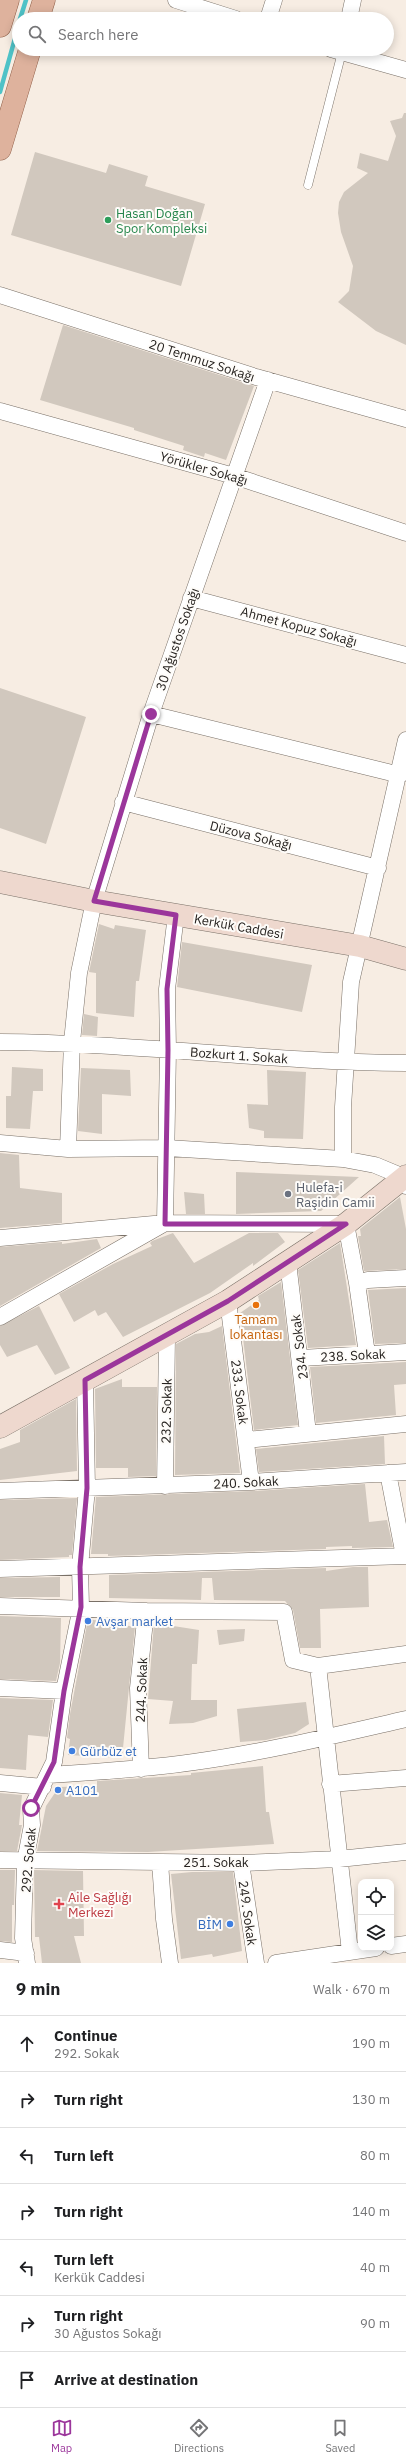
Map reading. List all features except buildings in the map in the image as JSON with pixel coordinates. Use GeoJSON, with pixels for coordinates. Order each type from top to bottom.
{"type":"FeatureCollection","features":[{"type":"Feature","properties":{"kind":"main road"},"geometry":{"type":"LineString","coordinates":[[0,26],[8,0]]}},
{"type":"Feature","properties":{"kind":"main road"},"geometry":{"type":"LineString","coordinates":[[40,12],[44,0]]}},
{"type":"Feature","properties":{"kind":"main road"},"geometry":{"type":"LineString","coordinates":[[0,149],[28,56]]}},
{"type":"Feature","properties":{"kind":"street"},"geometry":{"type":"LineString","coordinates":[[270,12],[274,0]]}},
{"type":"Feature","properties":{"kind":"street"},"geometry":{"type":"LineString","coordinates":[[350,12],[353,0]]}},
{"type":"Feature","properties":{"kind":"street"},"geometry":{"type":"LineString","coordinates":[[180,1],[214,12]]}},
{"type":"Feature","properties":{"kind":"street"},"geometry":{"type":"LineString","coordinates":[[359,56],[406,70]]}},
{"type":"Feature","properties":{"kind":"street","name":"20 Temmuz Sokağı"},"geometry":{"type":"LineString","coordinates":[[0,295],[268,380],[406,419]]}},
{"type":"Feature","properties":{"kind":"street","name":"30 Ağustos Sokağı"},"geometry":{"type":"LineString","coordinates":[[68,1149],[72,1042],[79,973],[94,901],[151,714],[268,380]]}},
{"type":"Feature","properties":{"kind":"street","name":"Yörükler Sokağı"},"geometry":{"type":"LineString","coordinates":[[0,411],[234,476],[406,533]]}},
{"type":"Feature","properties":{"kind":"street","name":"Ahmet Kopuz Sokağı"},"geometry":{"type":"LineString","coordinates":[[191,598],[406,655]]}},
{"type":"Feature","properties":{"kind":"street"},"geometry":{"type":"LineString","coordinates":[[151,714],[400,775]]}},
{"type":"Feature","properties":{"kind":"street"},"geometry":{"type":"LineString","coordinates":[[343,1159],[346,1062],[351,982],[400,775],[405,746]]}},
{"type":"Feature","properties":{"kind":"street","name":"Düzova Sokağı"},"geometry":{"type":"LineString","coordinates":[[124,802],[378,868]]}},
{"type":"Feature","properties":{"kind":"street","name":"Kerkük Caddesi"},"geometry":{"type":"LineString","coordinates":[[0,882],[94,901],[360,946],[406,959]]}},
{"type":"Feature","properties":{"kind":"street"},"geometry":{"type":"LineString","coordinates":[[165,1224],[168,1050],[167,989],[176,915]]}},
{"type":"Feature","properties":{"kind":"street","name":"Bozkurt 1. Sokak"},"geometry":{"type":"LineString","coordinates":[[0,1042],[72,1042],[346,1062],[406,1063]]}},
{"type":"Feature","properties":{"kind":"street"},"geometry":{"type":"LineString","coordinates":[[0,1143],[68,1149],[167,1148],[343,1159],[375,1165],[405,1180],[346,1224],[228,1301],[0,1427]]}},
{"type":"Feature","properties":{"kind":"street"},"geometry":{"type":"LineString","coordinates":[[0,1317],[165,1224]]}},
{"type":"Feature","properties":{"kind":"street"},"geometry":{"type":"LineString","coordinates":[[0,1238],[165,1224],[346,1224]]}},
{"type":"Feature","properties":{"kind":"street"},"geometry":{"type":"LineString","coordinates":[[346,1224],[357,1283],[367,1354]]}},
{"type":"Feature","properties":{"kind":"street","name":"234. Sokak"},"geometry":{"type":"LineString","coordinates":[[288,1262],[301,1358],[308,1433]]}},
{"type":"Feature","properties":{"kind":"street"},"geometry":{"type":"LineString","coordinates":[[357,1283],[368,1280],[406,1278]]}},
{"type":"Feature","properties":{"kind":"street","name":"233. Sokak"},"geometry":{"type":"LineString","coordinates":[[228,1301],[251,1482]]}},
{"type":"Feature","properties":{"kind":"street","name":"232. Sokak"},"geometry":{"type":"LineString","coordinates":[[165,1486],[167,1336]]}},
{"type":"Feature","properties":{"kind":"street","name":"238. Sokak"},"geometry":{"type":"LineString","coordinates":[[301,1358],[406,1352]]}},
{"type":"Feature","properties":{"kind":"street","name":"292. Sokak"},"geometry":{"type":"LineString","coordinates":[[26,1958],[23,1938],[25,1862],[32,1826],[31,1808],[46,1781],[54,1762],[64,1691],[81,1607],[80,1567],[87,1488],[85,1380]]}},
{"type":"Feature","properties":{"kind":"street"},"geometry":{"type":"LineString","coordinates":[[246,1440],[406,1424]]}},
{"type":"Feature","properties":{"kind":"street","name":"240. Sokak"},"geometry":{"type":"LineString","coordinates":[[0,1491],[251,1482],[406,1472]]}},
{"type":"Feature","properties":{"kind":"street"},"geometry":{"type":"LineString","coordinates":[[0,1568],[80,1567],[405,1556],[388,1473]]}},
{"type":"Feature","properties":{"kind":"street"},"geometry":{"type":"LineString","coordinates":[[0,1606],[81,1607],[146,1611],[284,1612],[293,1660],[318,1666],[406,1654]]}},
{"type":"Feature","properties":{"kind":"street","name":"244. Sokak"},"geometry":{"type":"LineString","coordinates":[[140,1769],[138,1688],[146,1611]]}},
{"type":"Feature","properties":{"kind":"street"},"geometry":{"type":"LineString","coordinates":[[318,1666],[350,1952]]}},
{"type":"Feature","properties":{"kind":"street"},"geometry":{"type":"LineString","coordinates":[[0,1688],[64,1691]]}},
{"type":"Feature","properties":{"kind":"street"},"geometry":{"type":"LineString","coordinates":[[0,1783],[46,1781],[195,1762],[325,1738],[406,1718]]}},
{"type":"Feature","properties":{"kind":"street"},"geometry":{"type":"LineString","coordinates":[[330,1784],[406,1778]]}},
{"type":"Feature","properties":{"kind":"street","name":"251. Sokak"},"geometry":{"type":"LineString","coordinates":[[0,1860],[25,1862],[241,1863],[339,1859],[406,1852]]}},
{"type":"Feature","properties":{"kind":"street"},"geometry":{"type":"LineString","coordinates":[[160,1862],[164,1919],[170,1963]]}},
{"type":"Feature","properties":{"kind":"street","name":"249. Sokak"},"geometry":{"type":"LineString","coordinates":[[241,1863],[256,1963]]}},
{"type":"Feature","properties":{"kind":"street"},"geometry":{"type":"LineString","coordinates":[[394,1946],[406,1944]]}},
{"type":"Feature","properties":{"kind":"street"},"geometry":{"type":"LineString","coordinates":[[0,1950],[26,1958]]}},
{"type":"Feature","properties":{"kind":"street"},"geometry":{"type":"LineString","coordinates":[[276,1963],[358,1951]]}},
{"type":"Feature","properties":{"kind":"lane"},"geometry":{"type":"LineString","coordinates":[[308,185],[338,56]]}},
{"type":"Feature","properties":{"kind":"waterway"},"geometry":{"type":"LineString","coordinates":[[22,12],[26,0]]}},
{"type":"Feature","properties":{"kind":"waterway"},"geometry":{"type":"LineString","coordinates":[[0,92],[12,49]]}},
{"type":"Feature","properties":{"kind":"place","name":"Hasan Doğan Spor Kompleksi"},"geometry":{"type":"Point","coordinates":[108,220]}},
{"type":"Feature","properties":{"kind":"place","name":"Hulefa-i Raşidin Camii"},"geometry":{"type":"Point","coordinates":[288,1194]}},
{"type":"Feature","properties":{"kind":"place","name":"Tamam lokantası"},"geometry":{"type":"Point","coordinates":[256,1305]}},
{"type":"Feature","properties":{"kind":"place","name":"Avşar market"},"geometry":{"type":"Point","coordinates":[88,1621]}},
{"type":"Feature","properties":{"kind":"place","name":"Gürbüz et"},"geometry":{"type":"Point","coordinates":[72,1751]}},
{"type":"Feature","properties":{"kind":"place","name":"A101"},"geometry":{"type":"Point","coordinates":[58,1790]}},
{"type":"Feature","properties":{"kind":"place","name":"Aile Sağlığı Merkezi"},"geometry":{"type":"Point","coordinates":[59,1904]}},
{"type":"Feature","properties":{"kind":"place","name":"BİM"},"geometry":{"type":"Point","coordinates":[230,1924]}},
{"type":"Feature","properties":{"kind":"route"},"geometry":{"type":"LineString","coordinates":[[31,1808],[43,1787],[54,1762],[64,1691],[81,1607],[80,1567],[87,1488],[85,1380],[228,1301],[346,1224],[165,1224],[168,1050],[167,989],[176,915],[94,901],[151,714]]}}]}
